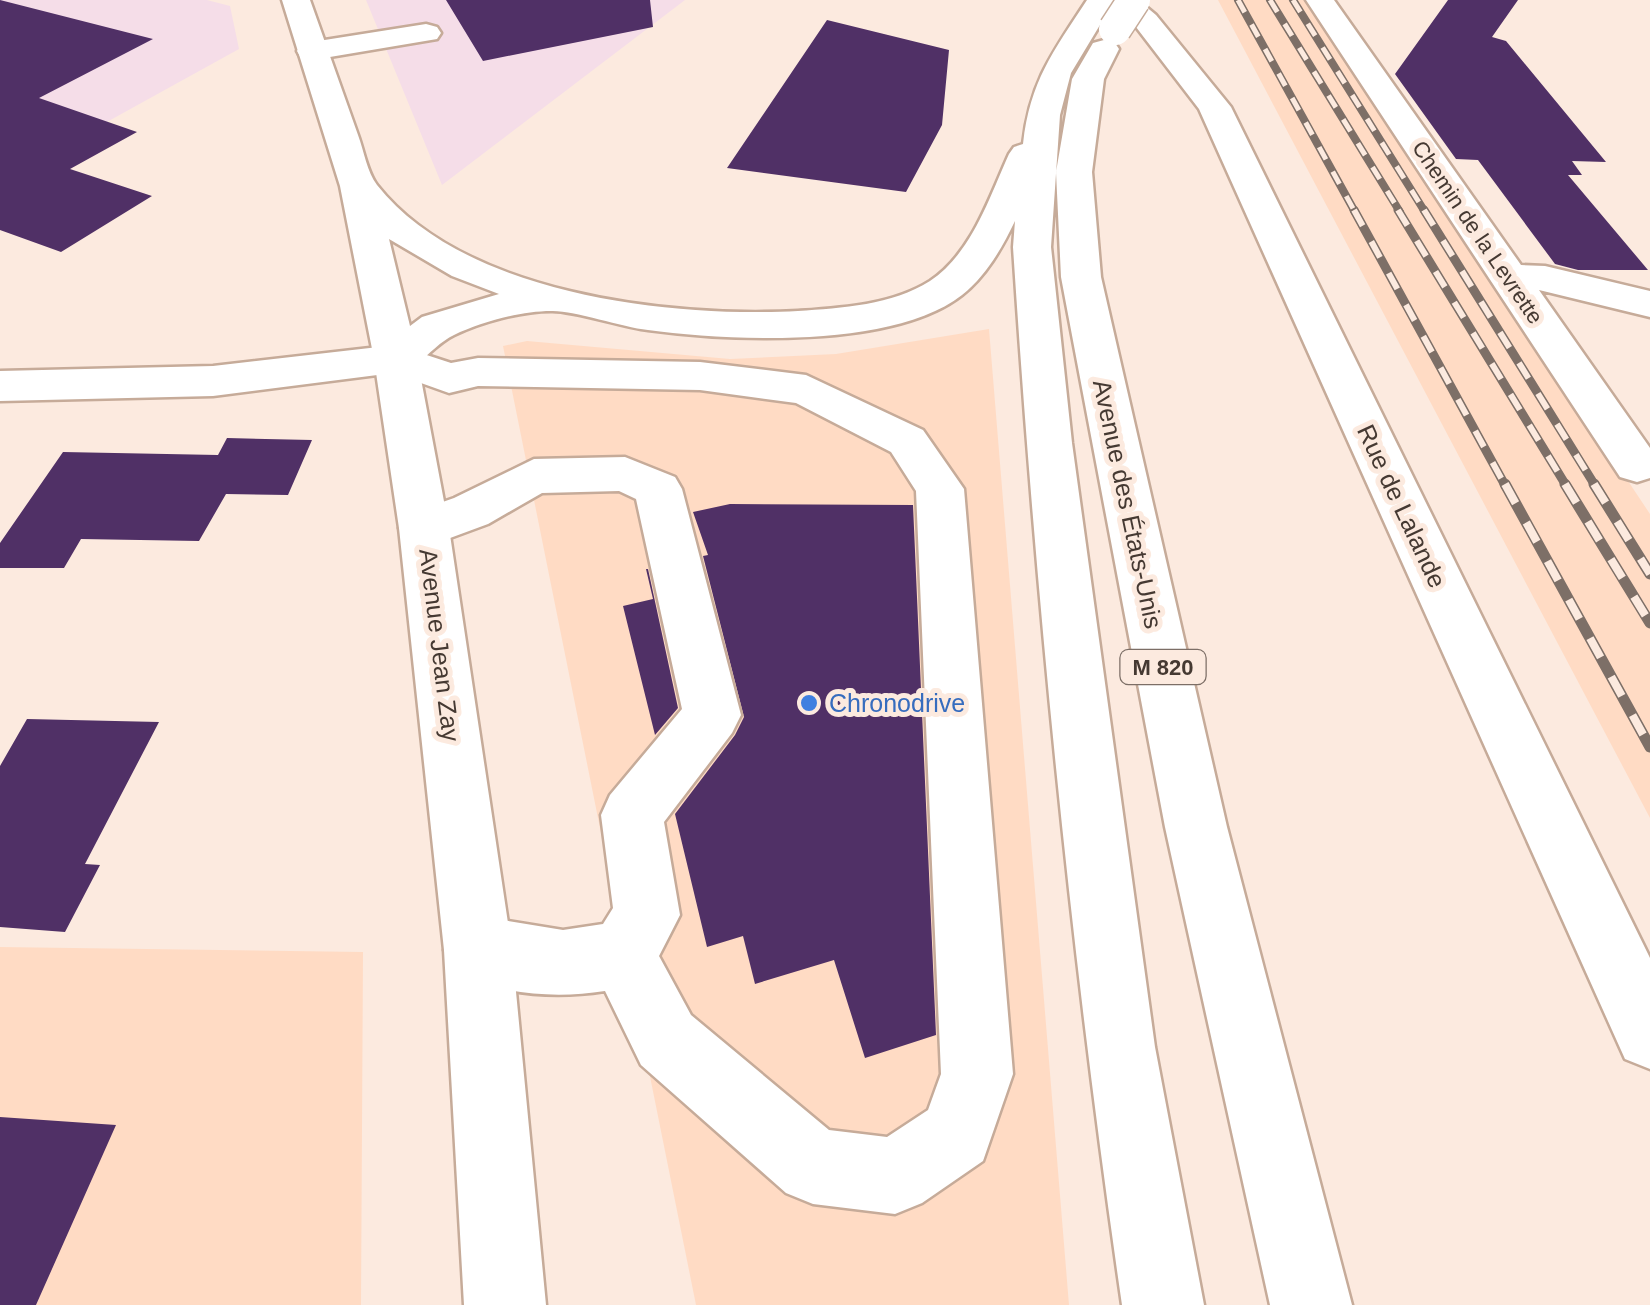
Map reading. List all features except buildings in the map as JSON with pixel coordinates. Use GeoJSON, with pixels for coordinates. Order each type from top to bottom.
{"type":"FeatureCollection","features":[{"type":"Feature","properties":{"kind":"main road","name":"Avenue Jean Zay"},"geometry":{"type":"LineString","coordinates":[[296,0],[358,186],[396,359],[424,528],[478,950],[505,1305]]}},
{"type":"Feature","properties":{"kind":"main road"},"geometry":{"type":"LineString","coordinates":[[312,51],[431,42],[406,0]]}},
{"type":"Feature","properties":{"kind":"main road","name":"Chemin de la Levrette"},"geometry":{"type":"LineString","coordinates":[[1320,0],[1637,465]]}},
{"type":"Feature","properties":{"kind":"main road"},"geometry":{"type":"LineString","coordinates":[[1112,10],[1055,73],[1044,115],[1032,247],[1049,443],[1120,1047],[1163,1305]]}},
{"type":"Feature","properties":{"kind":"main road","name":"Rue de Lalande"},"geometry":{"type":"LineString","coordinates":[[1112,10],[1146,21],[1215,107],[1650,1034]]}},
{"type":"Feature","properties":{"kind":"main road","name":"Avenue des États-Unis"},"geometry":{"type":"LineString","coordinates":[[1112,10],[1088,79],[1074,172],[1081,277],[1196,828],[1311,1305]]}},
{"type":"Feature","properties":{"kind":"main road"},"geometry":{"type":"LineString","coordinates":[[358,186],[417,242],[554,298],[654,317],[762,326],[816,325],[913,306],[951,284],[986,243],[1044,115]]}},
{"type":"Feature","properties":{"kind":"main road"},"geometry":{"type":"LineString","coordinates":[[1508,277],[1545,278],[1650,304]]}},
{"type":"Feature","properties":{"kind":"main road"},"geometry":{"type":"LineString","coordinates":[[396,359],[437,326],[499,307],[554,298]]}},
{"type":"Feature","properties":{"kind":"main road"},"geometry":{"type":"LineString","coordinates":[[0,386],[213,382],[396,359],[449,378],[478,372],[700,376],[806,390],[908,441],[940,489],[976,1074],[957,1135],[895,1176],[813,1166],[666,1040],[622,954]]}},
{"type":"Feature","properties":{"kind":"main road"},"geometry":{"type":"LineString","coordinates":[[424,528],[471,512],[534,476],[626,474],[658,489],[712,715],[632,815],[647,914],[622,954],[563,964],[478,950]]}},
{"type":"Feature","properties":{"kind":"shaded area"},"geometry":{"type":"Polygon","coordinates":[[[0,0],[207,0],[230,6],[239,49],[0,181],[0,0]]]}},
{"type":"Feature","properties":{"kind":"shaded area"},"geometry":{"type":"Polygon","coordinates":[[[366,0],[685,0],[442,185],[366,0]]]}},
{"type":"Feature","properties":{"kind":"shaded area"},"geometry":{"type":"Polygon","coordinates":[[[1218,0],[1308,0],[1650,514],[1650,818],[1218,0]]]}},
{"type":"Feature","properties":{"kind":"shaded area"},"geometry":{"type":"Polygon","coordinates":[[[989,329],[1069,1305],[696,1305],[503,346],[527,341],[730,359],[836,354],[989,329]]]}},
{"type":"Feature","properties":{"kind":"shaded area"},"geometry":{"type":"Polygon","coordinates":[[[0,947],[363,952],[361,1305],[0,1305],[0,947]]]}},
{"type":"Feature","properties":{"kind":"railway"},"geometry":{"type":"LineString","coordinates":[[1238,0],[1355,212]]}},
{"type":"Feature","properties":{"kind":"railway"},"geometry":{"type":"LineString","coordinates":[[1270,0],[1400,212]]}},
{"type":"Feature","properties":{"kind":"railway"},"geometry":{"type":"LineString","coordinates":[[1293,0],[1425,212]]}},
{"type":"Feature","properties":{"kind":"railway"},"geometry":{"type":"LineString","coordinates":[[1354,210],[1506,487]]}},
{"type":"Feature","properties":{"kind":"railway"},"geometry":{"type":"LineString","coordinates":[[1398,210],[1567,487]]}},
{"type":"Feature","properties":{"kind":"railway"},"geometry":{"type":"LineString","coordinates":[[1424,210],[1596,487]]}},
{"type":"Feature","properties":{"kind":"railway"},"geometry":{"type":"LineString","coordinates":[[1505,484],[1650,747]]}},
{"type":"Feature","properties":{"kind":"railway"},"geometry":{"type":"LineString","coordinates":[[1565,484],[1650,623]]}},
{"type":"Feature","properties":{"kind":"railway"},"geometry":{"type":"LineString","coordinates":[[1594,484],[1650,574]]}},
{"type":"Feature","properties":{"kind":"place","name":"Chronodrive"},"geometry":{"type":"Point","coordinates":[809,703]}}]}
